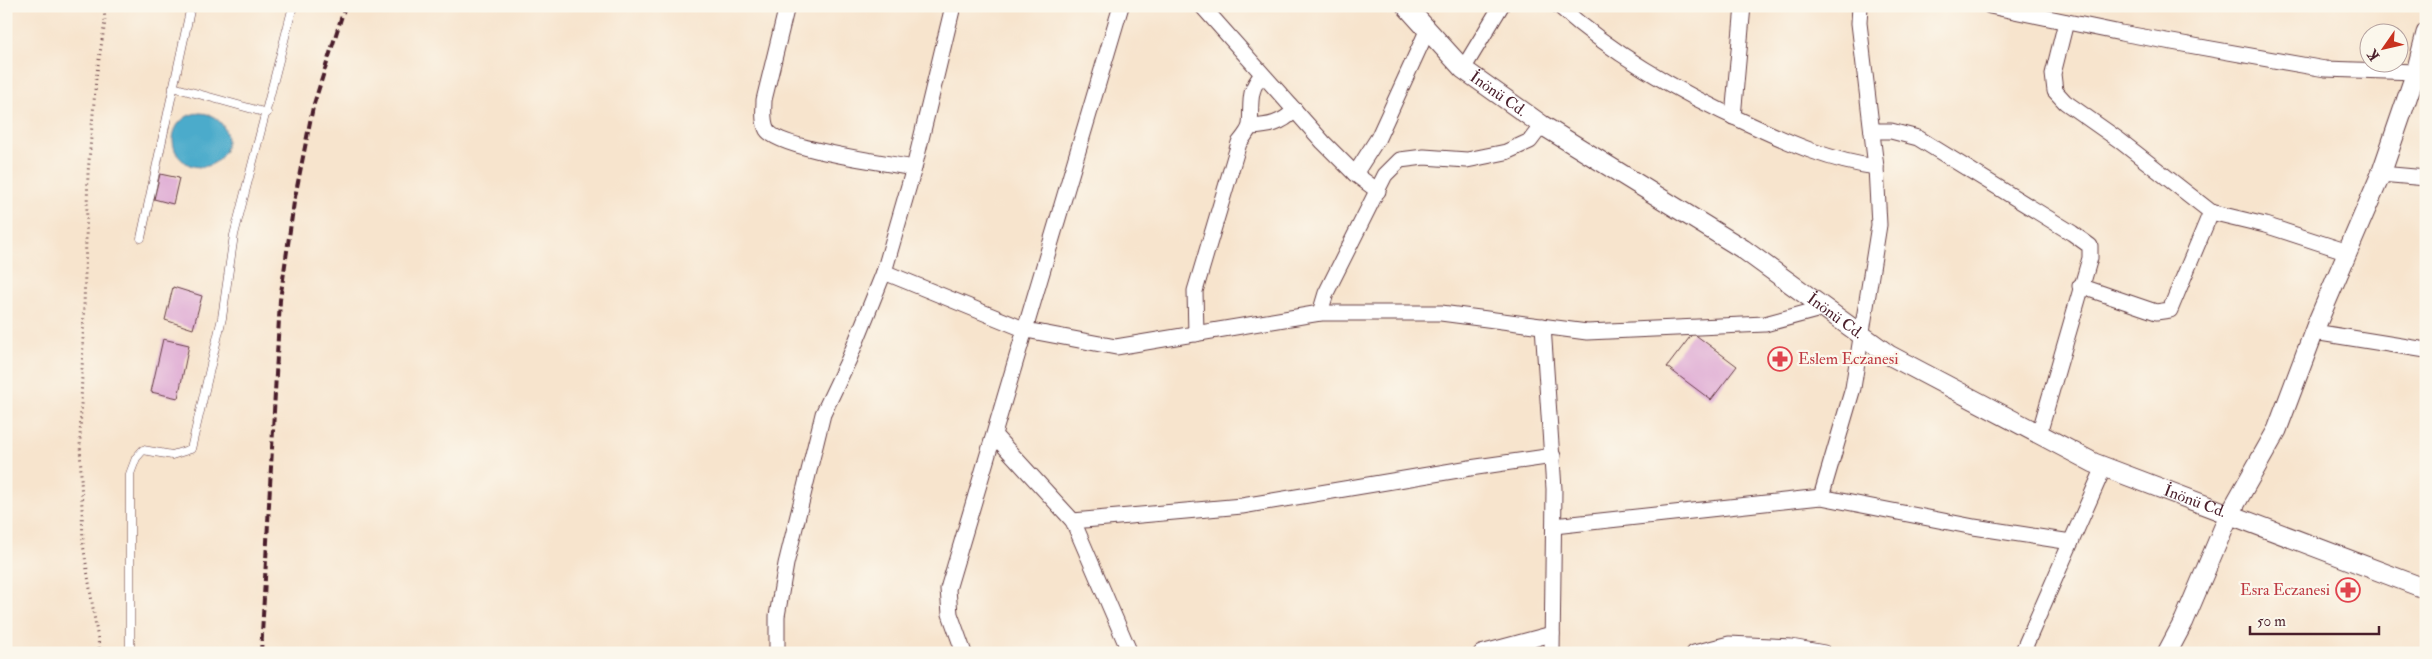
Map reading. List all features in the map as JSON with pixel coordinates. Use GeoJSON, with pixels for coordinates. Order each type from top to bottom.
{"type":"FeatureCollection","features":[{"type":"Feature","properties":{"kind":"street"},"geometry":{"type":"LineString","coordinates":[[786,6],[764,100],[763,115],[767,130],[782,141],[814,150],[914,168]]}},
{"type":"Feature","properties":{"kind":"street"},"geometry":{"type":"LineString","coordinates":[[777,653],[778,616],[786,564],[823,414],[849,359],[884,272],[914,168],[953,6]]}},
{"type":"Feature","properties":{"kind":"street"},"geometry":{"type":"LineString","coordinates":[[964,653],[950,614],[948,589],[995,436],[1121,6]]}},
{"type":"Feature","properties":{"kind":"street"},"geometry":{"type":"LineString","coordinates":[[1202,6],[1262,75],[1355,174],[1378,191]]}},
{"type":"Feature","properties":{"kind":"street","name":"İnönü Cd."},"geometry":{"type":"LineString","coordinates":[[1406,6],[1463,70],[1542,125],[1743,249],[1889,355],[2104,467],[2229,516],[2426,589]]}},
{"type":"Feature","properties":{"kind":"street"},"geometry":{"type":"LineString","coordinates":[[1558,6],[1573,12],[1640,67],[1733,117],[1810,151],[1876,168]]}},
{"type":"Feature","properties":{"kind":"street"},"geometry":{"type":"LineString","coordinates":[[1733,117],[1743,6]]}},
{"type":"Feature","properties":{"kind":"street"},"geometry":{"type":"LineString","coordinates":[[1821,497],[1853,388],[1877,248],[1879,198],[1859,23],[1860,6]]}},
{"type":"Feature","properties":{"kind":"street"},"geometry":{"type":"LineString","coordinates":[[1990,6],[2066,22],[2325,69],[2416,72]]}},
{"type":"Feature","properties":{"kind":"street"},"geometry":{"type":"LineString","coordinates":[[1463,70],[1499,7]]}},
{"type":"Feature","properties":{"kind":"street"},"geometry":{"type":"LineString","coordinates":[[2066,22],[2053,74],[2055,91],[2065,102],[2119,140],[2211,212],[2265,225],[2348,252]]}},
{"type":"Feature","properties":{"kind":"street"},"geometry":{"type":"LineString","coordinates":[[1355,174],[1378,138],[1428,31]]}},
{"type":"Feature","properties":{"kind":"street"},"geometry":{"type":"LineString","coordinates":[[2167,653],[2184,621],[2229,516],[2277,430],[2314,332],[2381,174],[2416,72],[2426,33]]}},
{"type":"Feature","properties":{"kind":"street"},"geometry":{"type":"LineString","coordinates":[[1196,334],[1195,291],[1239,143],[1250,127],[1249,106],[1254,83],[1262,75]]}},
{"type":"Feature","properties":{"kind":"street"},"geometry":{"type":"LineString","coordinates":[[1250,127],[1272,126],[1286,119],[1295,110]]}},
{"type":"Feature","properties":{"kind":"street"},"geometry":{"type":"LineString","coordinates":[[1320,313],[1326,294],[1385,175],[1400,160],[1424,157],[1467,160],[1506,152],[1530,141],[1542,125]]}},
{"type":"Feature","properties":{"kind":"street"},"geometry":{"type":"LineString","coordinates":[[1872,131],[1891,132],[1918,138],[2090,246],[2090,258],[2080,286],[2039,434]]}},
{"type":"Feature","properties":{"kind":"street"},"geometry":{"type":"LineString","coordinates":[[2381,174],[2426,178]]}},
{"type":"Feature","properties":{"kind":"street"},"geometry":{"type":"LineString","coordinates":[[2080,286],[2156,312],[2170,310],[2211,212]]}},
{"type":"Feature","properties":{"kind":"street"},"geometry":{"type":"LineString","coordinates":[[884,272],[1026,330],[1116,347],[1320,313],[1442,314],[1587,332],[1765,324],[1824,308]]}},
{"type":"Feature","properties":{"kind":"street"},"geometry":{"type":"LineString","coordinates":[[1543,326],[1553,456],[1552,653]]}},
{"type":"Feature","properties":{"kind":"street"},"geometry":{"type":"LineString","coordinates":[[2314,332],[2426,350]]}},
{"type":"Feature","properties":{"kind":"street"},"geometry":{"type":"LineString","coordinates":[[995,436],[1073,521],[1130,653]]}},
{"type":"Feature","properties":{"kind":"street"},"geometry":{"type":"LineString","coordinates":[[1073,521],[1242,506],[1553,456]]}},
{"type":"Feature","properties":{"kind":"street"},"geometry":{"type":"LineString","coordinates":[[2022,653],[2104,467]]}},
{"type":"Feature","properties":{"kind":"street"},"geometry":{"type":"LineString","coordinates":[[1554,526],[1821,497],[1974,527],[2071,542]]}},
{"type":"Feature","properties":{"kind":"street"},"geometry":{"type":"LineString","coordinates":[[1481,653],[1552,634]]}},
{"type":"Feature","properties":{"kind":"street"},"geometry":{"type":"LineString","coordinates":[[1694,653],[1729,644],[1790,647],[1824,653]]}},
{"type":"Feature","properties":{"kind":"lane"},"geometry":{"type":"LineString","coordinates":[[141,238],[191,6]]}},
{"type":"Feature","properties":{"kind":"lane"},"geometry":{"type":"LineString","coordinates":[[130,653],[130,474],[136,458],[143,450],[172,455],[190,449],[222,318],[234,235],[293,6]]}},
{"type":"Feature","properties":{"kind":"lane"},"geometry":{"type":"LineString","coordinates":[[173,87],[266,113]]}},
{"type":"Feature","properties":{"kind":"path"},"geometry":{"type":"LineString","coordinates":[[100,653],[83,544],[80,440],[88,173],[96,78],[105,22],[104,6]]}},
{"type":"Feature","properties":{"kind":"water"},"geometry":{"type":"Polygon","coordinates":[[[195,113],[205,113],[215,117],[223,125],[227,140],[223,155],[215,163],[205,167],[195,167],[185,163],[177,155],[173,145],[173,135],[177,125],[185,117],[195,113]]]}},
{"type":"Feature","properties":{"kind":"building"},"geometry":{"type":"Polygon","coordinates":[[[160,174],[179,178],[173,204],[154,199],[160,174]]]}},
{"type":"Feature","properties":{"kind":"building"},"geometry":{"type":"Polygon","coordinates":[[[173,287],[202,296],[193,329],[165,320],[173,287]]]}},
{"type":"Feature","properties":{"kind":"building"},"geometry":{"type":"Polygon","coordinates":[[[1693,333],[1737,366],[1711,400],[1667,367],[1693,333]]]}},
{"type":"Feature","properties":{"kind":"building"},"geometry":{"type":"Polygon","coordinates":[[[163,339],[189,345],[178,398],[151,392],[163,339]]]}},
{"type":"Feature","properties":{"kind":"railway"},"geometry":{"type":"LineString","coordinates":[[261,653],[280,300],[294,202],[313,107],[345,6]]}},
{"type":"Feature","properties":{"kind":"place","name":"Eslem Eczanesi"},"geometry":{"type":"Point","coordinates":[1780,359]}},
{"type":"Feature","properties":{"kind":"place","name":"Esra Eczanesi"},"geometry":{"type":"Point","coordinates":[2348,590]}}]}
